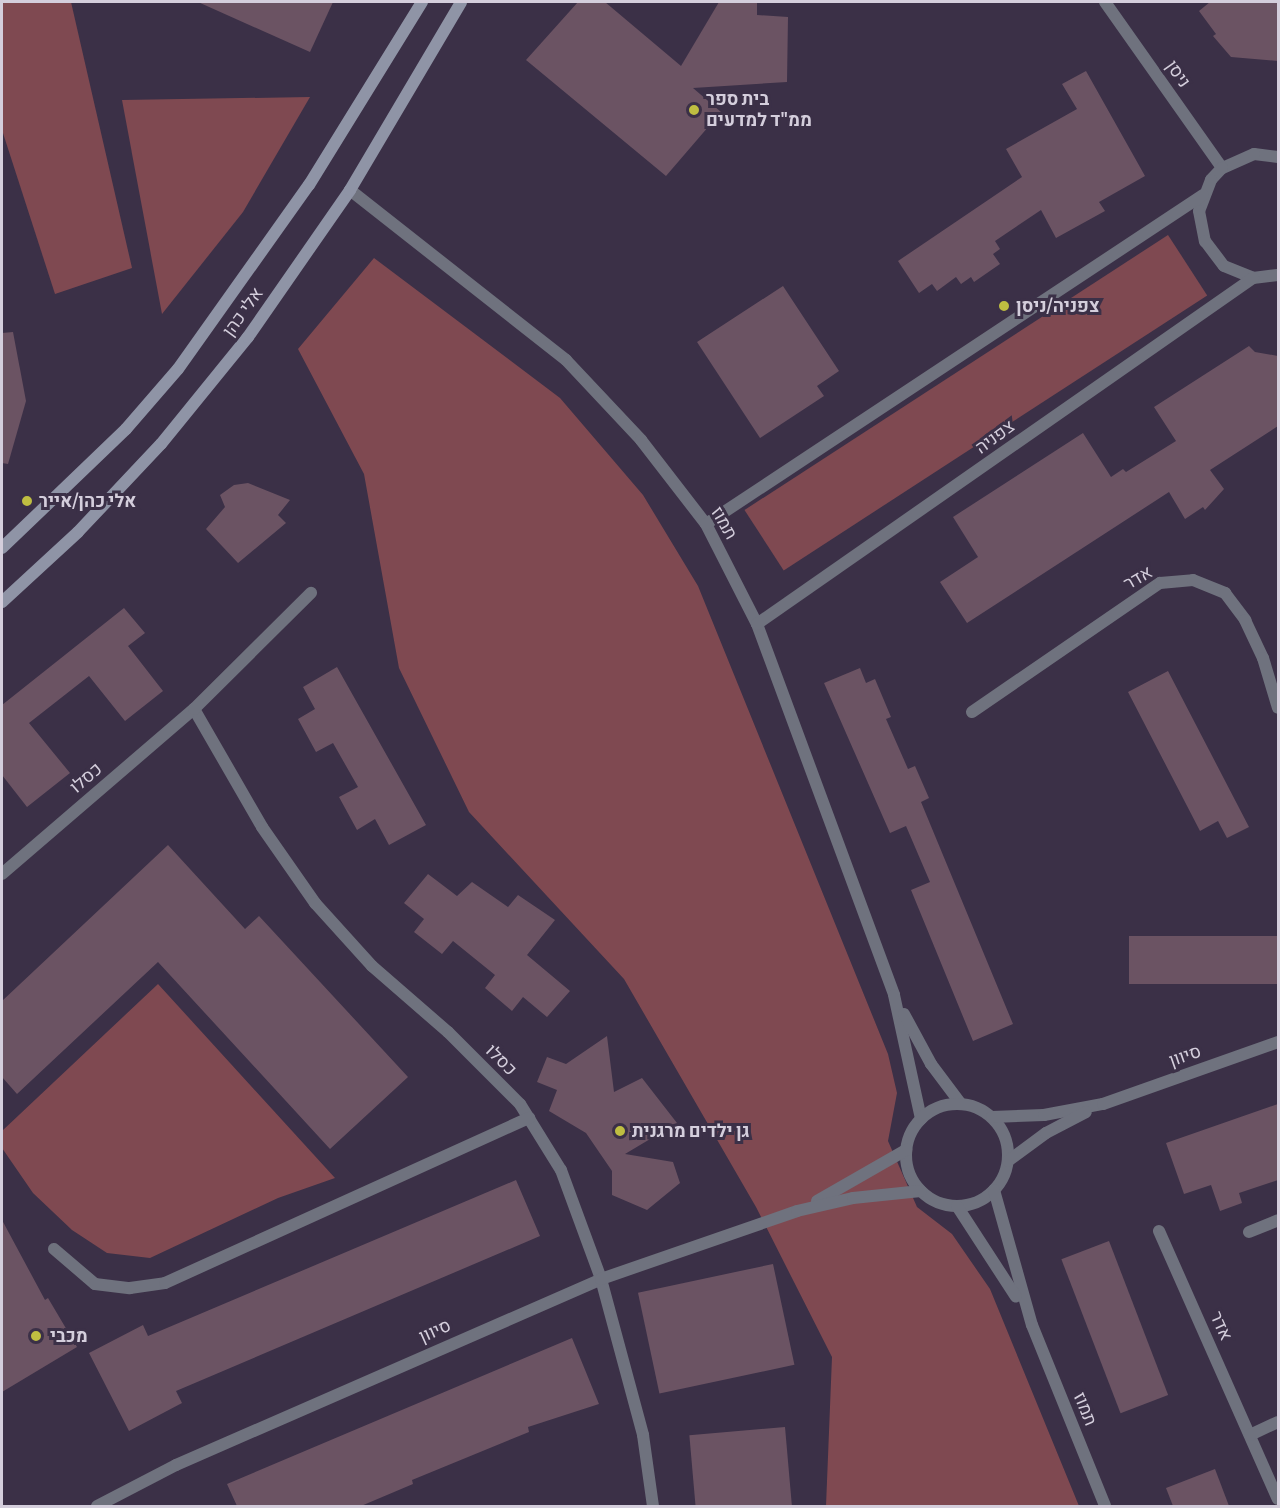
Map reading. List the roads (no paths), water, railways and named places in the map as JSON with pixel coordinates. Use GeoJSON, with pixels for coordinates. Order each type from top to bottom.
{"type":"FeatureCollection","features":[{"type":"Feature","properties":{"kind":"street","name":"אלי כהן"},"geometry":{"type":"LineString","coordinates":[[2,548],[126,429],[178,369],[309,185],[422,2]]}},
{"type":"Feature","properties":{"kind":"street","name":"אלי כהן"},"geometry":{"type":"LineString","coordinates":[[2,602],[78,532],[161,444],[248,337],[350,190],[460,2]]}},
{"type":"Feature","properties":{"kind":"street","name":"ניסן"},"geometry":{"type":"LineString","coordinates":[[1105,2],[1222,168]]}},
{"type":"Feature","properties":{"kind":"street"},"geometry":{"type":"LineString","coordinates":[[706,524],[1203,195],[1222,168],[1245,157],[1276,154]]}},
{"type":"Feature","properties":{"kind":"street","name":"תמוז"},"geometry":{"type":"LineString","coordinates":[[350,190],[566,360],[641,440],[706,524],[758,624],[894,995],[921,1119]]}},
{"type":"Feature","properties":{"kind":"street"},"geometry":{"type":"LineString","coordinates":[[1203,195],[1200,226],[1213,255],[1224,266],[1253,278],[1278,275]]}},
{"type":"Feature","properties":{"kind":"street","name":"צפניה"},"geometry":{"type":"LineString","coordinates":[[758,624],[1253,278]]}},
{"type":"Feature","properties":{"kind":"street","name":"אדר"},"geometry":{"type":"LineString","coordinates":[[972,712],[1160,583],[1193,580],[1225,593],[1245,620],[1263,658],[1278,708]]}},
{"type":"Feature","properties":{"kind":"street","name":"כסלו"},"geometry":{"type":"LineString","coordinates":[[2,874],[194,709],[312,593]]}},
{"type":"Feature","properties":{"kind":"street","name":"כסלו"},"geometry":{"type":"LineString","coordinates":[[194,709],[262,827],[315,903],[372,966],[448,1032],[520,1104],[561,1170],[601,1278],[643,1436],[653,1506]]}},
{"type":"Feature","properties":{"kind":"street","name":"תמוז"},"geometry":{"type":"LineString","coordinates":[[894,995],[931,1064],[961,1104]]}},
{"type":"Feature","properties":{"kind":"street","name":"סיוון"},"geometry":{"type":"LineString","coordinates":[[1008,1161],[1047,1133],[1103,1104],[1278,1042]]}},
{"type":"Feature","properties":{"kind":"street"},"geometry":{"type":"LineString","coordinates":[[961,1104],[992,1117],[1005,1137],[1008,1161],[994,1191],[983,1199],[957,1206],[938,1202],[921,1191],[907,1165],[906,1150],[921,1119],[933,1110],[961,1104]]}},
{"type":"Feature","properties":{"kind":"street","name":"סיוון"},"geometry":{"type":"LineString","coordinates":[[992,1117],[1044,1115],[1103,1104]]}},
{"type":"Feature","properties":{"kind":"street"},"geometry":{"type":"LineString","coordinates":[[54,1249],[95,1284],[130,1288],[165,1283],[529,1118]]}},
{"type":"Feature","properties":{"kind":"street","name":"סיוון"},"geometry":{"type":"LineString","coordinates":[[797,1211],[906,1150]]}},
{"type":"Feature","properties":{"kind":"street","name":"סיוון"},"geometry":{"type":"LineString","coordinates":[[98,1506],[176,1465],[601,1278],[797,1211],[862,1196],[921,1191]]}},
{"type":"Feature","properties":{"kind":"street","name":"תמוז"},"geometry":{"type":"LineString","coordinates":[[994,1191],[1032,1324],[1105,1506]]}},
{"type":"Feature","properties":{"kind":"street","name":"תמוז"},"geometry":{"type":"LineString","coordinates":[[957,1206],[1032,1324]]}},
{"type":"Feature","properties":{"kind":"street"},"geometry":{"type":"LineString","coordinates":[[1249,1232],[1278,1220]]}},
{"type":"Feature","properties":{"kind":"street","name":"אדר"},"geometry":{"type":"LineString","coordinates":[[1159,1231],[1278,1499]]}},
{"type":"Feature","properties":{"kind":"street"},"geometry":{"type":"LineString","coordinates":[[1250,1435],[1278,1422]]}},
{"type":"Feature","properties":{"kind":"place","name":"בית ספר ממ\"ד למדעים"},"geometry":{"type":"Point","coordinates":[694,110]}},
{"type":"Feature","properties":{"kind":"place","name":"צפניה/ניסן"},"geometry":{"type":"Point","coordinates":[1004,306]}},
{"type":"Feature","properties":{"kind":"place","name":"אלי כהן/אייר"},"geometry":{"type":"Point","coordinates":[27,501]}},
{"type":"Feature","properties":{"kind":"place","name":"גן ילדים מרגנית"},"geometry":{"type":"Point","coordinates":[620,1131]}},
{"type":"Feature","properties":{"kind":"place","name":"מכבי"},"geometry":{"type":"Point","coordinates":[36,1336]}}]}
